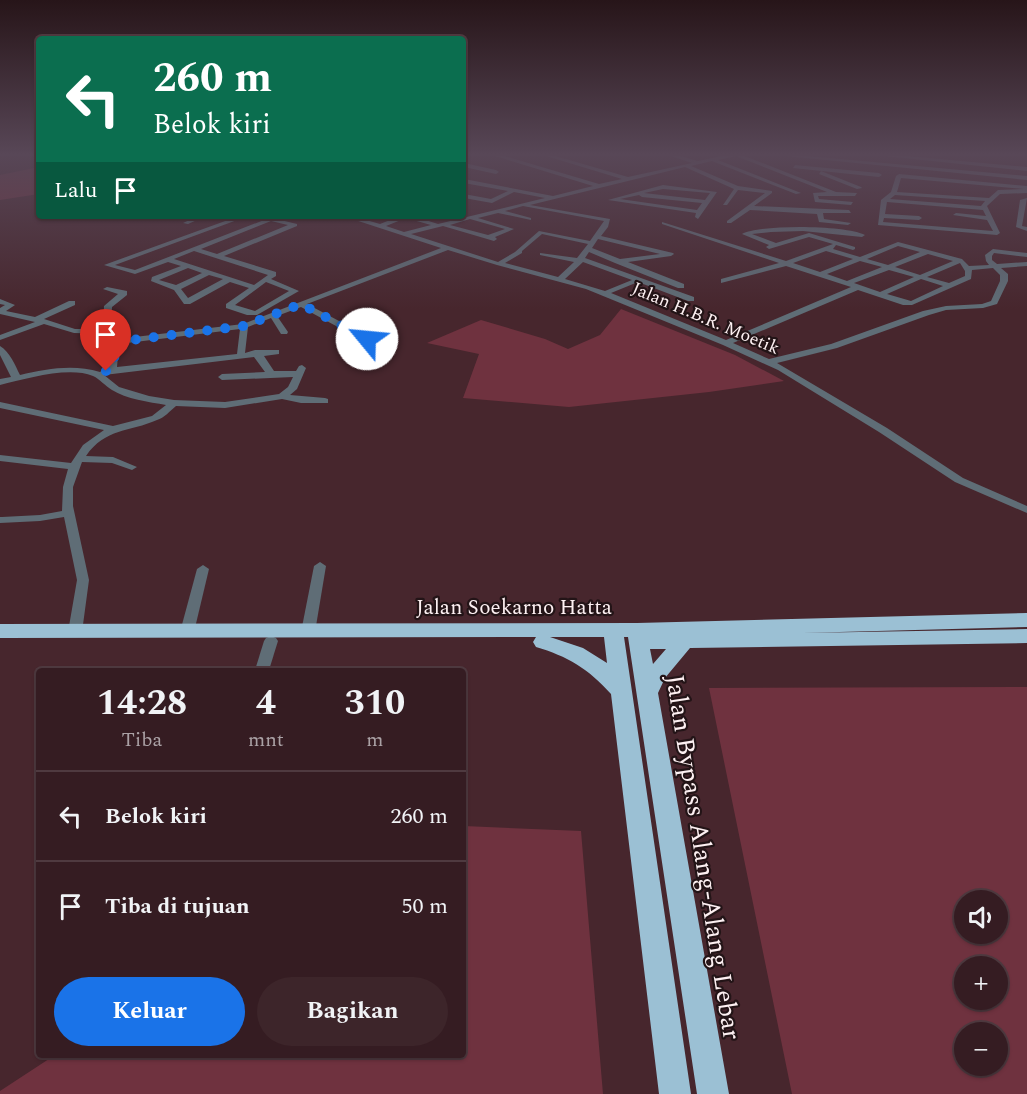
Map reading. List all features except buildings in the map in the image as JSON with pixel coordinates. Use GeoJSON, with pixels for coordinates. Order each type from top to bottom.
{"type":"FeatureCollection","features":[{"type":"Feature","properties":{"kind":"highway","name":"Jalan Soekarno Hatta"},"geometry":{"type":"LineString","coordinates":[[0,643],[543,642],[626,636],[1027,620]]}},
{"type":"Feature","properties":{"kind":"highway","name":"Jalan Soekarno Hatta"},"geometry":{"type":"LineString","coordinates":[[0,631],[626,636],[684,642],[1027,636]]}},
{"type":"Feature","properties":{"kind":"highway"},"geometry":{"type":"LineString","coordinates":[[626,636],[619,689],[675,1094]]}},
{"type":"Feature","properties":{"kind":"highway","name":"Jalan Bypass Alang-Alang Lebar"},"geometry":{"type":"LineString","coordinates":[[626,636],[647,693],[713,1094]]}},
{"type":"Feature","properties":{"kind":"highway"},"geometry":{"type":"LineString","coordinates":[[543,642],[589,659],[603,669],[619,689]]}},
{"type":"Feature","properties":{"kind":"highway"},"geometry":{"type":"LineString","coordinates":[[647,693],[656,674],[684,642]]}},
{"type":"Feature","properties":{"kind":"street"},"geometry":{"type":"LineString","coordinates":[[402,234],[520,206]]}},
{"type":"Feature","properties":{"kind":"street"},"geometry":{"type":"LineString","coordinates":[[528,206],[550,212],[607,219],[604,230],[581,260],[560,279]]}},
{"type":"Feature","properties":{"kind":"street"},"geometry":{"type":"LineString","coordinates":[[645,206],[698,214],[704,206]]}},
{"type":"Feature","properties":{"kind":"street"},"geometry":{"type":"LineString","coordinates":[[820,212],[821,221],[847,225],[850,206]]}},
{"type":"Feature","properties":{"kind":"street"},"geometry":{"type":"LineString","coordinates":[[883,206],[880,224],[882,225],[998,233],[984,208],[952,206]]}},
{"type":"Feature","properties":{"kind":"street"},"geometry":{"type":"LineString","coordinates":[[881,216],[917,215],[890,206]]}},
{"type":"Feature","properties":{"kind":"street"},"geometry":{"type":"LineString","coordinates":[[935,206],[939,228]]}},
{"type":"Feature","properties":{"kind":"street"},"geometry":{"type":"LineString","coordinates":[[729,222],[750,207],[849,212]]}},
{"type":"Feature","properties":{"kind":"street"},"geometry":{"type":"LineString","coordinates":[[1024,209],[1019,227],[1027,229]]}},
{"type":"Feature","properties":{"kind":"street"},"geometry":{"type":"LineString","coordinates":[[499,211],[529,219]]}},
{"type":"Feature","properties":{"kind":"street"},"geometry":{"type":"LineString","coordinates":[[956,215],[968,220],[991,220]]}},
{"type":"Feature","properties":{"kind":"street"},"geometry":{"type":"LineString","coordinates":[[466,217],[511,229],[489,237]]}},
{"type":"Feature","properties":{"kind":"street"},"geometry":{"type":"LineString","coordinates":[[186,222],[194,219]]}},
{"type":"Feature","properties":{"kind":"street"},"geometry":{"type":"LineString","coordinates":[[218,256],[295,225],[272,219],[133,272],[108,265],[237,219]]}},
{"type":"Feature","properties":{"kind":"street","name":"Jalan H.B.R. Moetik"},"geometry":{"type":"LineString","coordinates":[[355,219],[499,264],[606,293],[726,343],[769,362],[883,430],[959,480],[1027,510]]}},
{"type":"Feature","properties":{"kind":"street"},"geometry":{"type":"LineString","coordinates":[[379,227],[399,219]]}},
{"type":"Feature","properties":{"kind":"street"},"geometry":{"type":"LineString","coordinates":[[417,219],[501,241]]}},
{"type":"Feature","properties":{"kind":"street"},"geometry":{"type":"LineString","coordinates":[[664,223],[908,303],[968,277],[969,268]]}},
{"type":"Feature","properties":{"kind":"street"},"geometry":{"type":"LineString","coordinates":[[209,230],[253,241]]}},
{"type":"Feature","properties":{"kind":"street"},"geometry":{"type":"LineString","coordinates":[[604,230],[612,232]]}},
{"type":"Feature","properties":{"kind":"street"},"geometry":{"type":"LineString","coordinates":[[776,245],[745,234],[808,230],[862,235]]}},
{"type":"Feature","properties":{"kind":"street"},"geometry":{"type":"LineString","coordinates":[[499,264],[520,252],[518,251],[541,232],[590,246],[617,262],[668,279],[681,286]]}},
{"type":"Feature","properties":{"kind":"street"},"geometry":{"type":"LineString","coordinates":[[754,252],[809,235],[873,254]]}},
{"type":"Feature","properties":{"kind":"street"},"geometry":{"type":"LineString","coordinates":[[598,237],[671,254],[617,262]]}},
{"type":"Feature","properties":{"kind":"street"},"geometry":{"type":"LineString","coordinates":[[724,281],[788,263],[840,244]]}},
{"type":"Feature","properties":{"kind":"street"},"geometry":{"type":"LineString","coordinates":[[821,274],[898,244],[960,260],[969,268],[1027,264]]}},
{"type":"Feature","properties":{"kind":"street"},"geometry":{"type":"LineString","coordinates":[[115,342],[244,326],[447,248]]}},
{"type":"Feature","properties":{"kind":"street"},"geometry":{"type":"LineString","coordinates":[[194,249],[273,274],[265,279],[254,286],[228,305],[250,313],[257,313],[295,291],[265,279]]}},
{"type":"Feature","properties":{"kind":"street"},"geometry":{"type":"LineString","coordinates":[[827,249],[951,286]]}},
{"type":"Feature","properties":{"kind":"street"},"geometry":{"type":"LineString","coordinates":[[145,251],[254,286]]}},
{"type":"Feature","properties":{"kind":"street"},"geometry":{"type":"LineString","coordinates":[[849,283],[929,251]]}},
{"type":"Feature","properties":{"kind":"street"},"geometry":{"type":"LineString","coordinates":[[769,362],[834,346],[910,318],[946,308],[967,308],[994,302],[1005,277],[987,258],[991,252],[1027,255]]}},
{"type":"Feature","properties":{"kind":"street"},"geometry":{"type":"LineString","coordinates":[[542,254],[581,260],[640,279],[691,299]]}},
{"type":"Feature","properties":{"kind":"street"},"geometry":{"type":"LineString","coordinates":[[881,294],[960,260]]}},
{"type":"Feature","properties":{"kind":"street"},"geometry":{"type":"LineString","coordinates":[[188,266],[154,280],[177,288],[189,301],[229,279]]}},
{"type":"Feature","properties":{"kind":"street"},"geometry":{"type":"LineString","coordinates":[[177,288],[210,272]]}},
{"type":"Feature","properties":{"kind":"street"},"geometry":{"type":"LineString","coordinates":[[668,279],[681,275]]}},
{"type":"Feature","properties":{"kind":"street"},"geometry":{"type":"LineString","coordinates":[[606,293],[640,279]]}},
{"type":"Feature","properties":{"kind":"street"},"geometry":{"type":"LineString","coordinates":[[726,343],[858,287]]}},
{"type":"Feature","properties":{"kind":"street"},"geometry":{"type":"LineString","coordinates":[[107,289],[124,293],[108,306],[107,330]]}},
{"type":"Feature","properties":{"kind":"street"},"geometry":{"type":"LineString","coordinates":[[942,290],[948,301],[946,308]]}},
{"type":"Feature","properties":{"kind":"street"},"geometry":{"type":"LineString","coordinates":[[0,301],[11,305],[0,312]]}},
{"type":"Feature","properties":{"kind":"street"},"geometry":{"type":"LineString","coordinates":[[0,338],[72,303]]}},
{"type":"Feature","properties":{"kind":"street"},"geometry":{"type":"LineString","coordinates":[[301,304],[387,350]]}},
{"type":"Feature","properties":{"kind":"street"},"geometry":{"type":"LineString","coordinates":[[0,312],[40,320],[74,331],[107,330],[113,334],[115,342],[114,365],[103,373]]}},
{"type":"Feature","properties":{"kind":"street"},"geometry":{"type":"LineString","coordinates":[[273,316],[284,332]]}},
{"type":"Feature","properties":{"kind":"street"},"geometry":{"type":"LineString","coordinates":[[241,354],[244,326]]}},
{"type":"Feature","properties":{"kind":"street"},"geometry":{"type":"LineString","coordinates":[[0,349],[16,377]]}},
{"type":"Feature","properties":{"kind":"street"},"geometry":{"type":"LineString","coordinates":[[0,382],[16,377],[63,370],[103,373],[241,354],[276,352]]}},
{"type":"Feature","properties":{"kind":"street"},"geometry":{"type":"LineString","coordinates":[[255,353],[263,360],[271,374]]}},
{"type":"Feature","properties":{"kind":"street"},"geometry":{"type":"LineString","coordinates":[[222,377],[300,371],[292,389],[282,396]]}},
{"type":"Feature","properties":{"kind":"street"},"geometry":{"type":"LineString","coordinates":[[103,373],[109,385],[123,392],[174,403],[225,405],[282,396],[301,400],[326,401]]}},
{"type":"Feature","properties":{"kind":"street"},"geometry":{"type":"LineString","coordinates":[[75,632],[84,580],[68,513],[68,487],[77,462],[93,442],[113,429],[149,420],[174,403]]}},
{"type":"Feature","properties":{"kind":"street"},"geometry":{"type":"LineString","coordinates":[[0,405],[113,429]]}},
{"type":"Feature","properties":{"kind":"street"},"geometry":{"type":"LineString","coordinates":[[0,458],[77,462],[113,460],[132,467]]}},
{"type":"Feature","properties":{"kind":"street"},"geometry":{"type":"LineString","coordinates":[[2,520],[39,518],[68,513]]}},
{"type":"Feature","properties":{"kind":"street"},"geometry":{"type":"LineString","coordinates":[[308,632],[320,566]]}},
{"type":"Feature","properties":{"kind":"street"},"geometry":{"type":"LineString","coordinates":[[187,632],[203,569]]}},
{"type":"Feature","properties":{"kind":"street"},"geometry":{"type":"LineString","coordinates":[[263,668],[271,641]]}},
{"type":"Feature","properties":{"kind":"shaded area"},"geometry":{"type":"Polygon","coordinates":[[[621,309],[735,355],[784,381],[709,392],[569,407],[463,398],[479,354],[427,343],[481,320],[545,339],[568,349],[600,335],[621,309]]]}},
{"type":"Feature","properties":{"kind":"shaded area"},"geometry":{"type":"Polygon","coordinates":[[[1027,687],[1027,1094],[792,1094],[709,688],[1027,687]]]}},
{"type":"Feature","properties":{"kind":"shaded area"},"geometry":{"type":"Polygon","coordinates":[[[466,826],[581,831],[603,1094],[0,1094],[0,1091],[50,1058],[466,1058],[466,826]]]}},
{"type":"Feature","properties":{"kind":"route"},"geometry":{"type":"LineString","coordinates":[[106,371],[114,367],[115,342],[244,326],[301,304],[367,339]]}}]}
